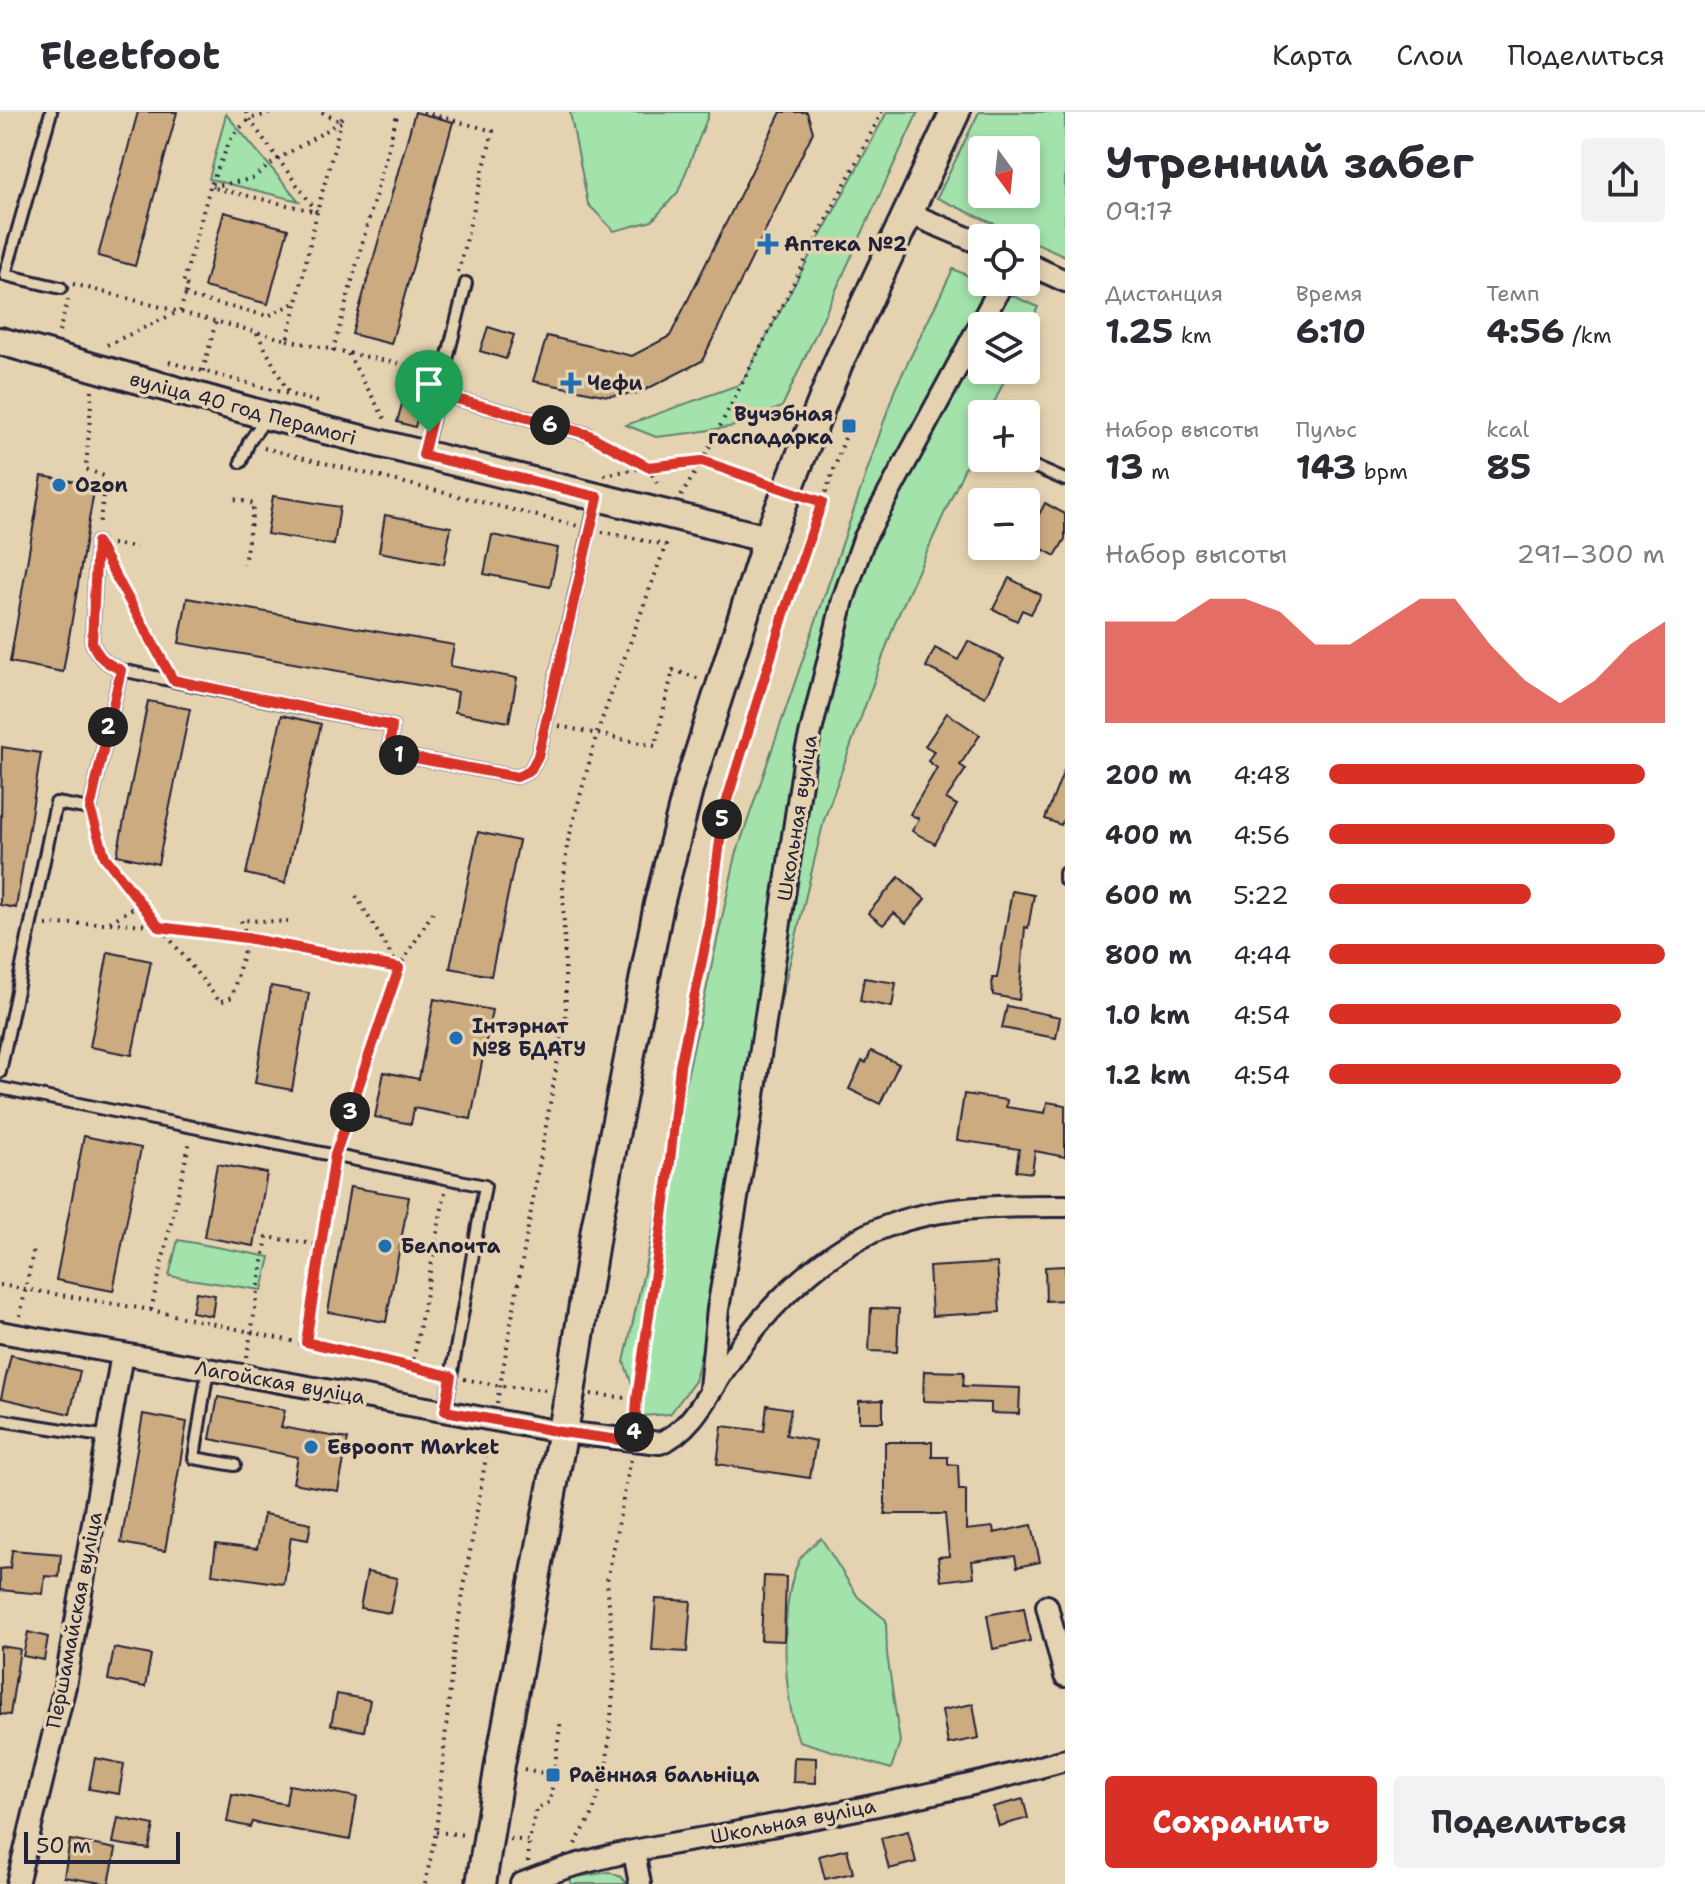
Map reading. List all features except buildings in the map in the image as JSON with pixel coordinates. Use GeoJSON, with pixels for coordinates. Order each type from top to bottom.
{"type":"FeatureCollection","features":[{"type":"Feature","properties":{"kind":"main road"},"geometry":{"type":"LineString","coordinates":[[481,1884],[500,1764],[570,1393],[596,1229],[659,904],[689,786],[768,539],[787,490],[838,363],[955,112]]}},
{"type":"Feature","properties":{"kind":"street"},"geometry":{"type":"LineString","coordinates":[[908,213],[968,238]]}},
{"type":"Feature","properties":{"kind":"street"},"geometry":{"type":"LineString","coordinates":[[1040,269],[1065,281]]}},
{"type":"Feature","properties":{"kind":"street","name":"Школьная вуліца"},"geometry":{"type":"LineString","coordinates":[[710,1391],[718,1309],[753,1107],[805,756],[843,600],[864,539],[995,296]]}},
{"type":"Feature","properties":{"kind":"street","name":"вуліца 40 год Перамогі"},"geometry":{"type":"LineString","coordinates":[[0,341],[268,416],[426,444],[600,486],[677,516],[768,539]]}},
{"type":"Feature","properties":{"kind":"street"},"geometry":{"type":"LineString","coordinates":[[561,1432],[634,1442],[660,1443],[669,1439],[692,1418],[761,1321],[817,1267],[854,1241],[890,1224],[989,1208],[1065,1206]]}},
{"type":"Feature","properties":{"kind":"street","name":"Лагойская вуліца"},"geometry":{"type":"LineString","coordinates":[[8,1333],[561,1432]]}},
{"type":"Feature","properties":{"kind":"street","name":"Першамайская вуліца"},"geometry":{"type":"LineString","coordinates":[[17,1884],[65,1686],[122,1354]]}},
{"type":"Feature","properties":{"kind":"street"},"geometry":{"type":"LineString","coordinates":[[1047,1606],[1065,1676]]}},
{"type":"Feature","properties":{"kind":"street","name":"Школьная вуліца"},"geometry":{"type":"LineString","coordinates":[[521,1884],[551,1871],[634,1852],[857,1810],[1065,1760]]}},
{"type":"Feature","properties":{"kind":"street"},"geometry":{"type":"LineString","coordinates":[[634,1852],[640,1884]]}},
{"type":"Feature","properties":{"kind":"lane"},"geometry":{"type":"LineString","coordinates":[[51,112],[5,275],[61,288]]}},
{"type":"Feature","properties":{"kind":"lane"},"geometry":{"type":"LineString","coordinates":[[426,444],[461,282]]}},
{"type":"Feature","properties":{"kind":"lane"},"geometry":{"type":"LineString","coordinates":[[438,394],[587,434]]}},
{"type":"Feature","properties":{"kind":"lane"},"geometry":{"type":"LineString","coordinates":[[241,462],[249,442],[268,416]]}},
{"type":"Feature","properties":{"kind":"lane"},"geometry":{"type":"LineString","coordinates":[[1040,469],[1065,480]]}},
{"type":"Feature","properties":{"kind":"lane"},"geometry":{"type":"LineString","coordinates":[[97,542],[92,642],[97,655],[106,663],[121,670],[392,726],[389,753],[517,777],[530,771],[546,724],[600,486]]}},
{"type":"Feature","properties":{"kind":"lane"},"geometry":{"type":"LineString","coordinates":[[0,1072],[56,803],[90,809],[121,670]]}},
{"type":"Feature","properties":{"kind":"lane"},"geometry":{"type":"LineString","coordinates":[[1065,873],[1065,880]]}},
{"type":"Feature","properties":{"kind":"lane"},"geometry":{"type":"LineString","coordinates":[[0,1088],[485,1186],[445,1411]]}},
{"type":"Feature","properties":{"kind":"lane"},"geometry":{"type":"LineString","coordinates":[[208,1369],[194,1458],[235,1465]]}},
{"type":"Feature","properties":{"kind":"lane"},"geometry":{"type":"LineString","coordinates":[[0,1420],[108,1437]]}},
{"type":"Feature","properties":{"kind":"path"},"geometry":{"type":"LineString","coordinates":[[246,112],[317,212]]}},
{"type":"Feature","properties":{"kind":"path"},"geometry":{"type":"LineString","coordinates":[[173,680],[97,542],[106,477],[86,469],[93,368],[107,345],[180,311],[188,286],[183,284],[210,187],[232,136],[249,119],[274,112]]}},
{"type":"Feature","properties":{"kind":"path"},"geometry":{"type":"LineString","coordinates":[[322,112],[341,122]]}},
{"type":"Feature","properties":{"kind":"path"},"geometry":{"type":"LineString","coordinates":[[287,340],[344,112]]}},
{"type":"Feature","properties":{"kind":"path"},"geometry":{"type":"LineString","coordinates":[[333,351],[398,112]]}},
{"type":"Feature","properties":{"kind":"path"},"geometry":{"type":"LineString","coordinates":[[423,112],[493,131],[461,282]]}},
{"type":"Feature","properties":{"kind":"path"},"geometry":{"type":"LineString","coordinates":[[425,1884],[436,1832],[454,1647],[566,1013],[563,888],[567,845],[597,733],[677,516],[681,495],[702,461],[882,112]]}},
{"type":"Feature","properties":{"kind":"path"},"geometry":{"type":"LineString","coordinates":[[210,187],[251,179],[278,159],[341,122]]}},
{"type":"Feature","properties":{"kind":"path"},"geometry":{"type":"LineString","coordinates":[[210,187],[317,212]]}},
{"type":"Feature","properties":{"kind":"path"},"geometry":{"type":"LineString","coordinates":[[59,332],[73,282],[287,340],[433,371]]}},
{"type":"Feature","properties":{"kind":"path"},"geometry":{"type":"LineString","coordinates":[[185,296],[268,316],[297,302]]}},
{"type":"Feature","properties":{"kind":"path"},"geometry":{"type":"LineString","coordinates":[[203,371],[216,321]]}},
{"type":"Feature","properties":{"kind":"path"},"geometry":{"type":"LineString","coordinates":[[49,330],[71,335]]}},
{"type":"Feature","properties":{"kind":"path"},"geometry":{"type":"LineString","coordinates":[[257,332],[289,394]]}},
{"type":"Feature","properties":{"kind":"path"},"geometry":{"type":"LineString","coordinates":[[107,345],[121,349]]}},
{"type":"Feature","properties":{"kind":"path"},"geometry":{"type":"LineString","coordinates":[[348,354],[386,421]]}},
{"type":"Feature","properties":{"kind":"path"},"geometry":{"type":"LineString","coordinates":[[162,360],[326,404]]}},
{"type":"Feature","properties":{"kind":"path"},"geometry":{"type":"LineString","coordinates":[[93,368],[106,396]]}},
{"type":"Feature","properties":{"kind":"path"},"geometry":{"type":"LineString","coordinates":[[371,417],[386,421],[426,444]]}},
{"type":"Feature","properties":{"kind":"path"},"geometry":{"type":"LineString","coordinates":[[551,1871],[567,1859],[592,1815],[606,1771],[615,1673],[607,1581],[634,1442],[680,1066],[708,932],[724,810],[786,607],[849,426]]}},
{"type":"Feature","properties":{"kind":"path"},"geometry":{"type":"LineString","coordinates":[[587,434],[648,467],[661,490]]}},
{"type":"Feature","properties":{"kind":"path"},"geometry":{"type":"LineString","coordinates":[[249,442],[278,453],[666,545]]}},
{"type":"Feature","properties":{"kind":"path"},"geometry":{"type":"LineString","coordinates":[[600,486],[648,467],[702,461],[822,502]]}},
{"type":"Feature","properties":{"kind":"path"},"geometry":{"type":"LineString","coordinates":[[235,499],[254,504],[244,564]]}},
{"type":"Feature","properties":{"kind":"path"},"geometry":{"type":"LineString","coordinates":[[97,542],[136,547]]}},
{"type":"Feature","properties":{"kind":"path"},"geometry":{"type":"LineString","coordinates":[[546,724],[655,746],[673,670]]}},
{"type":"Feature","properties":{"kind":"path"},"geometry":{"type":"LineString","coordinates":[[90,809],[105,857],[220,1002],[232,997],[247,938],[241,920],[288,922]]}},
{"type":"Feature","properties":{"kind":"path"},"geometry":{"type":"LineString","coordinates":[[356,896],[399,968]]}},
{"type":"Feature","properties":{"kind":"path"},"geometry":{"type":"LineString","coordinates":[[108,923],[141,903]]}},
{"type":"Feature","properties":{"kind":"path"},"geometry":{"type":"LineString","coordinates":[[306,1342],[335,1155],[399,968],[434,910]]}},
{"type":"Feature","properties":{"kind":"path"},"geometry":{"type":"LineString","coordinates":[[30,925],[108,923],[159,927],[247,938],[399,968]]}},
{"type":"Feature","properties":{"kind":"path"},"geometry":{"type":"LineString","coordinates":[[151,1310],[194,1125]]}},
{"type":"Feature","properties":{"kind":"path"},"geometry":{"type":"LineString","coordinates":[[412,1367],[448,1178]]}},
{"type":"Feature","properties":{"kind":"path"},"geometry":{"type":"LineString","coordinates":[[244,1375],[267,1237],[321,1245]]}},
{"type":"Feature","properties":{"kind":"path"},"geometry":{"type":"LineString","coordinates":[[8,1333],[25,1289],[34,1248]]}},
{"type":"Feature","properties":{"kind":"path"},"geometry":{"type":"LineString","coordinates":[[0,1285],[151,1310],[501,1386],[637,1399]]}},
{"type":"Feature","properties":{"kind":"path"},"geometry":{"type":"LineString","coordinates":[[550,1802],[561,1719]]}},
{"type":"Feature","properties":{"kind":"path"},"geometry":{"type":"LineString","coordinates":[[500,1764],[553,1775]]}},
{"type":"Feature","properties":{"kind":"green space"},"geometry":{"type":"Polygon","coordinates":[[[570,112],[708,112],[708,116],[678,192],[652,221],[614,231],[588,204],[570,112]]]}},
{"type":"Feature","properties":{"kind":"green space"},"geometry":{"type":"Polygon","coordinates":[[[887,112],[918,112],[782,407],[735,426],[691,433],[656,437],[626,425],[741,384],[887,112]]]}},
{"type":"Feature","properties":{"kind":"green space"},"geometry":{"type":"Polygon","coordinates":[[[979,112],[1065,112],[1065,256],[1040,245],[1040,224],[994,224],[937,198],[979,112]]]}},
{"type":"Feature","properties":{"kind":"green space"},"geometry":{"type":"Polygon","coordinates":[[[226,114],[299,201],[209,179],[226,114]]]}},
{"type":"Feature","properties":{"kind":"green space"},"geometry":{"type":"Polygon","coordinates":[[[953,269],[968,276],[968,296],[1013,296],[1038,307],[1036,312],[968,312],[968,384],[1003,384],[995,400],[968,400],[968,461],[896,620],[824,820],[761,1083],[695,1381],[670,1414],[643,1416],[624,1362],[736,855],[895,389],[953,269]]]}},
{"type":"Feature","properties":{"kind":"green space"},"geometry":{"type":"Polygon","coordinates":[[[178,1240],[270,1257],[262,1290],[169,1276],[178,1240]]]}},
{"type":"Feature","properties":{"kind":"green space"},"geometry":{"type":"Polygon","coordinates":[[[821,1538],[858,1597],[886,1620],[887,1654],[900,1742],[891,1769],[799,1741],[789,1701],[787,1676],[788,1601],[799,1561],[821,1538]]]}},
{"type":"Feature","properties":{"kind":"green space"},"geometry":{"type":"Polygon","coordinates":[[[609,1872],[621,1877],[627,1884],[571,1884],[570,1878],[609,1872]]]}},
{"type":"Feature","properties":{"kind":"place","name":"Аптека №2"},"geometry":{"type":"Point","coordinates":[768,244]}},
{"type":"Feature","properties":{"kind":"place","name":"Чефи"},"geometry":{"type":"Point","coordinates":[571,383]}},
{"type":"Feature","properties":{"kind":"place","name":"Вучэбная гаспадарка"},"geometry":{"type":"Point","coordinates":[849,426]}},
{"type":"Feature","properties":{"kind":"place","name":"Ozon"},"geometry":{"type":"Point","coordinates":[59,485]}},
{"type":"Feature","properties":{"kind":"place","name":"Інтэрнат №8 БДАТУ"},"geometry":{"type":"Point","coordinates":[456,1038]}},
{"type":"Feature","properties":{"kind":"place","name":"Белпочта"},"geometry":{"type":"Point","coordinates":[385,1246]}},
{"type":"Feature","properties":{"kind":"place","name":"Евроопт Market"},"geometry":{"type":"Point","coordinates":[311,1447]}},
{"type":"Feature","properties":{"kind":"place","name":"Раённая бальніца"},"geometry":{"type":"Point","coordinates":[553,1775]}},
{"type":"Feature","properties":{"kind":"route"},"geometry":{"type":"LineString","coordinates":[[438,394],[587,434],[648,467],[702,461],[822,502],[786,607],[724,810],[708,932],[680,1066],[634,1442],[445,1411],[451,1376],[306,1342],[335,1155],[399,968],[247,938],[159,927],[105,857],[90,809],[121,670],[97,655],[92,642],[97,542],[173,680],[392,726],[389,753],[517,777],[530,771],[538,756],[598,497],[423,455],[429,432],[438,394]]}}]}
